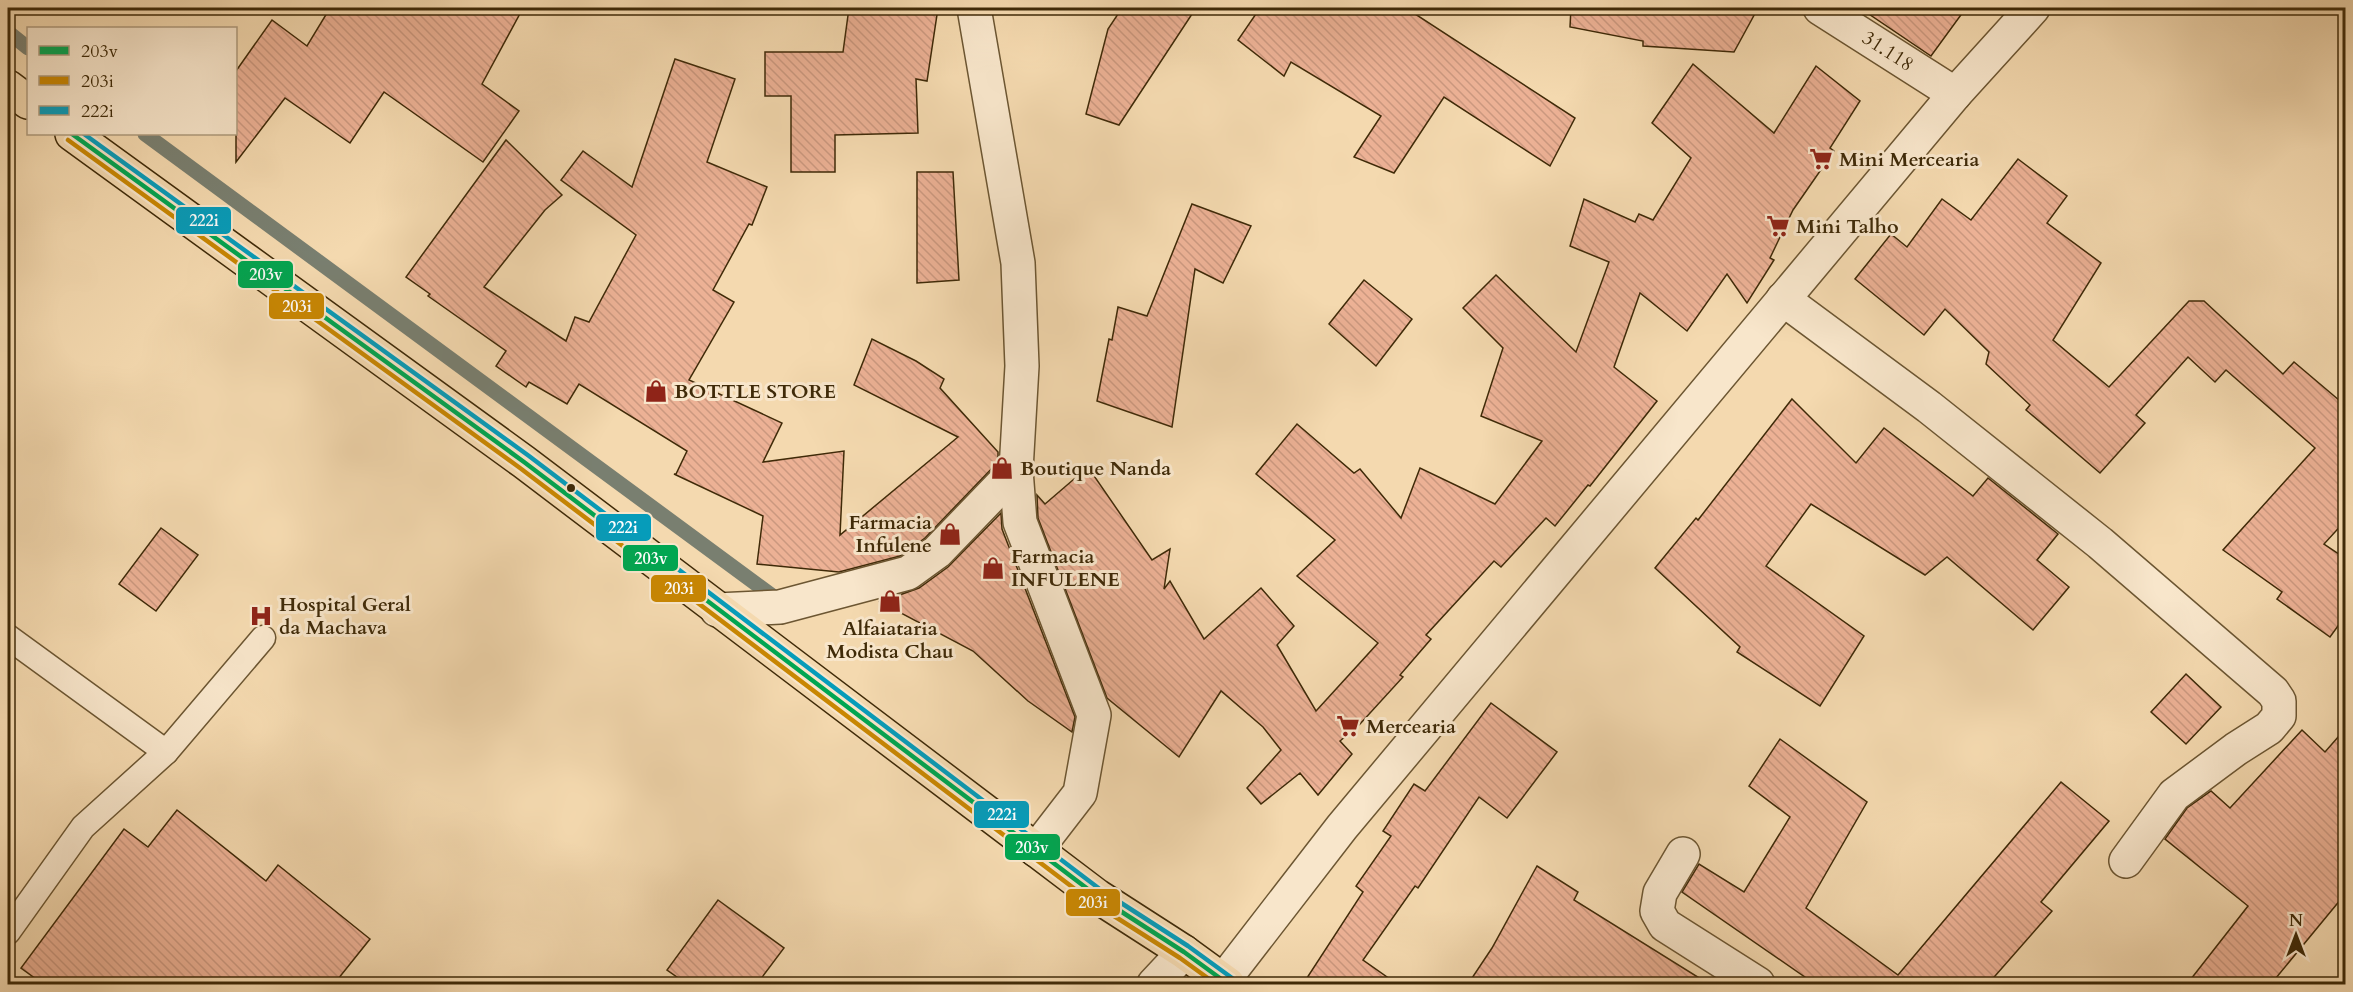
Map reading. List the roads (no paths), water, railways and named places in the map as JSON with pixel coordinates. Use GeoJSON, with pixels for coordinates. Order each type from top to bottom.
{"type":"FeatureCollection","features":[{"type":"Feature","properties":{"kind":"main road"},"geometry":{"type":"LineString","coordinates":[[8,87],[27,101]]}},
{"type":"Feature","properties":{"kind":"main road"},"geometry":{"type":"LineString","coordinates":[[73,135],[524,462],[1097,896],[1184,951],[1226,983]]}},
{"type":"Feature","properties":{"kind":"street"},"geometry":{"type":"LineString","coordinates":[[974,8],[1018,263],[1022,366],[1016,471],[1020,522],[1094,715],[1080,793],[1036,850]]}},
{"type":"Feature","properties":{"kind":"street","name":"31.118"},"geometry":{"type":"LineString","coordinates":[[1820,8],[1955,94]]}},
{"type":"Feature","properties":{"kind":"street"},"geometry":{"type":"LineString","coordinates":[[1226,983],[1342,827],[1955,94],[2033,8]]}},
{"type":"Feature","properties":{"kind":"street"},"geometry":{"type":"LineString","coordinates":[[1783,299],[1929,407],[2100,543],[2273,692],[2279,701],[2279,716],[2269,728],[2236,749],[2175,795],[2126,861]]}},
{"type":"Feature","properties":{"kind":"street"},"geometry":{"type":"LineString","coordinates":[[717,610],[780,607],[852,590],[908,573],[937,552],[1016,471]]}},
{"type":"Feature","properties":{"kind":"street"},"geometry":{"type":"LineString","coordinates":[[1683,854],[1660,893],[1657,911],[1665,925],[1758,984]]}},
{"type":"Feature","properties":{"kind":"street"},"geometry":{"type":"LineString","coordinates":[[1154,984],[1184,951]]}},
{"type":"Feature","properties":{"kind":"lane"},"geometry":{"type":"LineString","coordinates":[[8,637],[166,752]]}},
{"type":"Feature","properties":{"kind":"lane"},"geometry":{"type":"LineString","coordinates":[[8,932],[83,827],[166,752],[263,638]]}},
{"type":"Feature","properties":{"kind":"waterway"},"geometry":{"type":"LineString","coordinates":[[8,32],[27,47]]}},
{"type":"Feature","properties":{"kind":"waterway"},"geometry":{"type":"LineString","coordinates":[[146,135],[778,600]]}},
{"type":"Feature","properties":{"kind":"place","name":"Mini Mercearia"},"geometry":{"type":"Point","coordinates":[1821,159]}},
{"type":"Feature","properties":{"kind":"place","name":"Mini Talho"},"geometry":{"type":"Point","coordinates":[1778,226]}},
{"type":"Feature","properties":{"kind":"place","name":"BOTTLE STORE"},"geometry":{"type":"Point","coordinates":[656,391]}},
{"type":"Feature","properties":{"kind":"place","name":"Boutique Nanda"},"geometry":{"type":"Point","coordinates":[1002,468]}},
{"type":"Feature","properties":{"kind":"place","name":"Farmacia Infulene"},"geometry":{"type":"Point","coordinates":[950,534]}},
{"type":"Feature","properties":{"kind":"place","name":"Farmacia INFULENE"},"geometry":{"type":"Point","coordinates":[993,568]}},
{"type":"Feature","properties":{"kind":"place","name":"Alfaiataria Modista Chau"},"geometry":{"type":"Point","coordinates":[890,601]}},
{"type":"Feature","properties":{"kind":"place","name":"Hospital Geral da Machava"},"geometry":{"type":"Point","coordinates":[261,616]}},
{"type":"Feature","properties":{"kind":"place","name":"Mercearia"},"geometry":{"type":"Point","coordinates":[1348,726]}}]}
